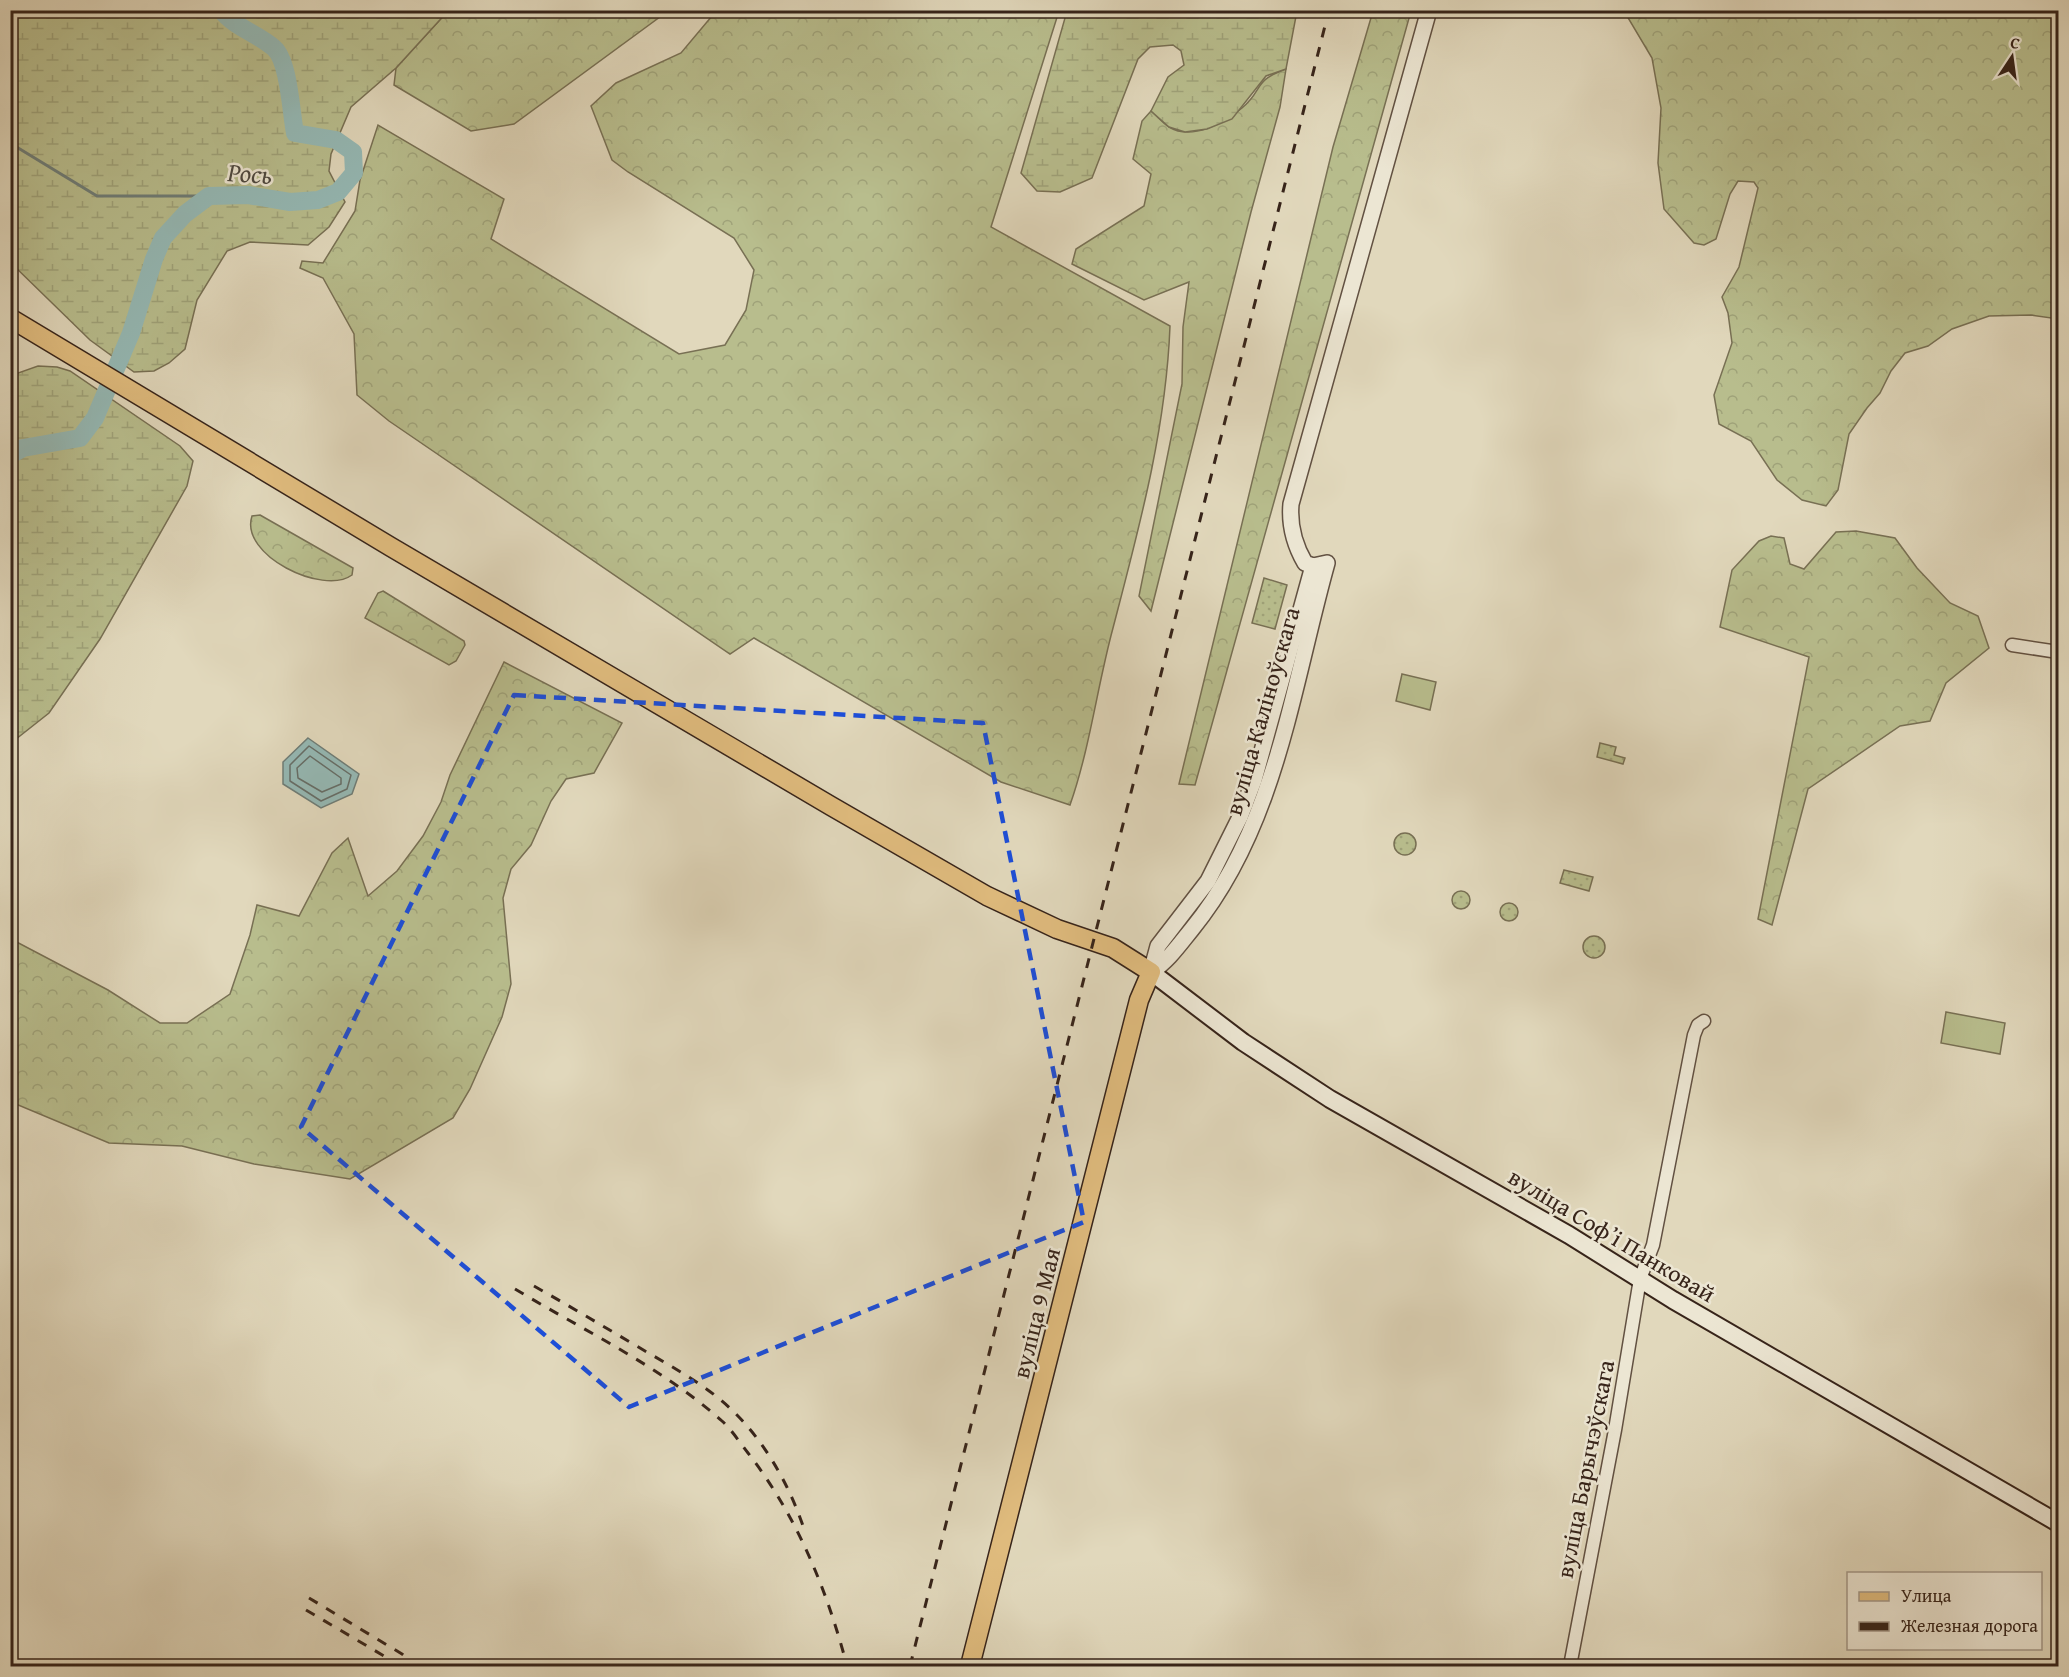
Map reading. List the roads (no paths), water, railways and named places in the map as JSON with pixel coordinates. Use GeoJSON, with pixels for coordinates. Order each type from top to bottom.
{"type":"FeatureCollection","features":[{"type":"Feature","properties":{"kind":"main road"},"geometry":{"type":"LineString","coordinates":[[10,318],[406,556],[977,890],[1057,929],[1113,948],[1151,972]]}},
{"type":"Feature","properties":{"kind":"main road","name":"вуліца Софʼі Панковай"},"geometry":{"type":"LineString","coordinates":[[1151,972],[1243,1042],[1330,1099],[2058,1523]]}},
{"type":"Feature","properties":{"kind":"main road","name":"вуліца 9 Мая"},"geometry":{"type":"LineString","coordinates":[[970,1666],[1139,1000],[1151,972]]}},
{"type":"Feature","properties":{"kind":"street","name":"вуліца Каліноўскага"},"geometry":{"type":"LineString","coordinates":[[1151,972],[1164,963],[1204,914],[1233,868],[1253,826],[1269,784],[1320,565],[1305,563],[1295,543],[1289,522],[1291,504],[1430,10]]}},
{"type":"Feature","properties":{"kind":"street"},"geometry":{"type":"LineString","coordinates":[[2012,645],[2058,652]]}},
{"type":"Feature","properties":{"kind":"street"},"geometry":{"type":"LineString","coordinates":[[1640,1279],[1653,1245],[1694,1035],[1698,1024],[1704,1021]]}},
{"type":"Feature","properties":{"kind":"street","name":"вуліца Барычэўскага"},"geometry":{"type":"LineString","coordinates":[[1570,1666],[1615,1430],[1640,1279]]}},
{"type":"Feature","properties":{"kind":"water"},"geometry":{"type":"Polygon","coordinates":[[[308,738],[359,774],[352,794],[321,808],[283,784],[283,762],[308,738]]]}},
{"type":"Feature","properties":{"kind":"waterway","name":"Рось"},"geometry":{"type":"LineString","coordinates":[[10,455],[23,448],[80,438],[95,418],[131,333],[154,259],[163,238],[185,214],[209,196],[248,195],[290,202],[318,200],[338,192],[354,173],[353,152],[336,140],[295,133],[289,88],[279,55],[274,48],[233,21],[221,10]]}},
{"type":"Feature","properties":{"kind":"waterway"},"geometry":{"type":"LineString","coordinates":[[10,143],[97,196],[209,196]]}},
{"type":"Feature","properties":{"kind":"railway"},"geometry":{"type":"LineString","coordinates":[[910,1666],[1329,10]]}},
{"type":"Feature","properties":{"kind":"railway"},"geometry":{"type":"LineString","coordinates":[[534,1286],[680,1372],[725,1404],[757,1438],[784,1480],[803,1526]]}},
{"type":"Feature","properties":{"kind":"railway"},"geometry":{"type":"LineString","coordinates":[[515,1289],[649,1367],[699,1402],[729,1428],[766,1477],[796,1528],[820,1582],[847,1666]]}},
{"type":"Feature","properties":{"kind":"railway"},"geometry":{"type":"LineString","coordinates":[[309,1598],[418,1666]]}},
{"type":"Feature","properties":{"kind":"railway"},"geometry":{"type":"LineString","coordinates":[[306,1610],[401,1666]]}}]}
